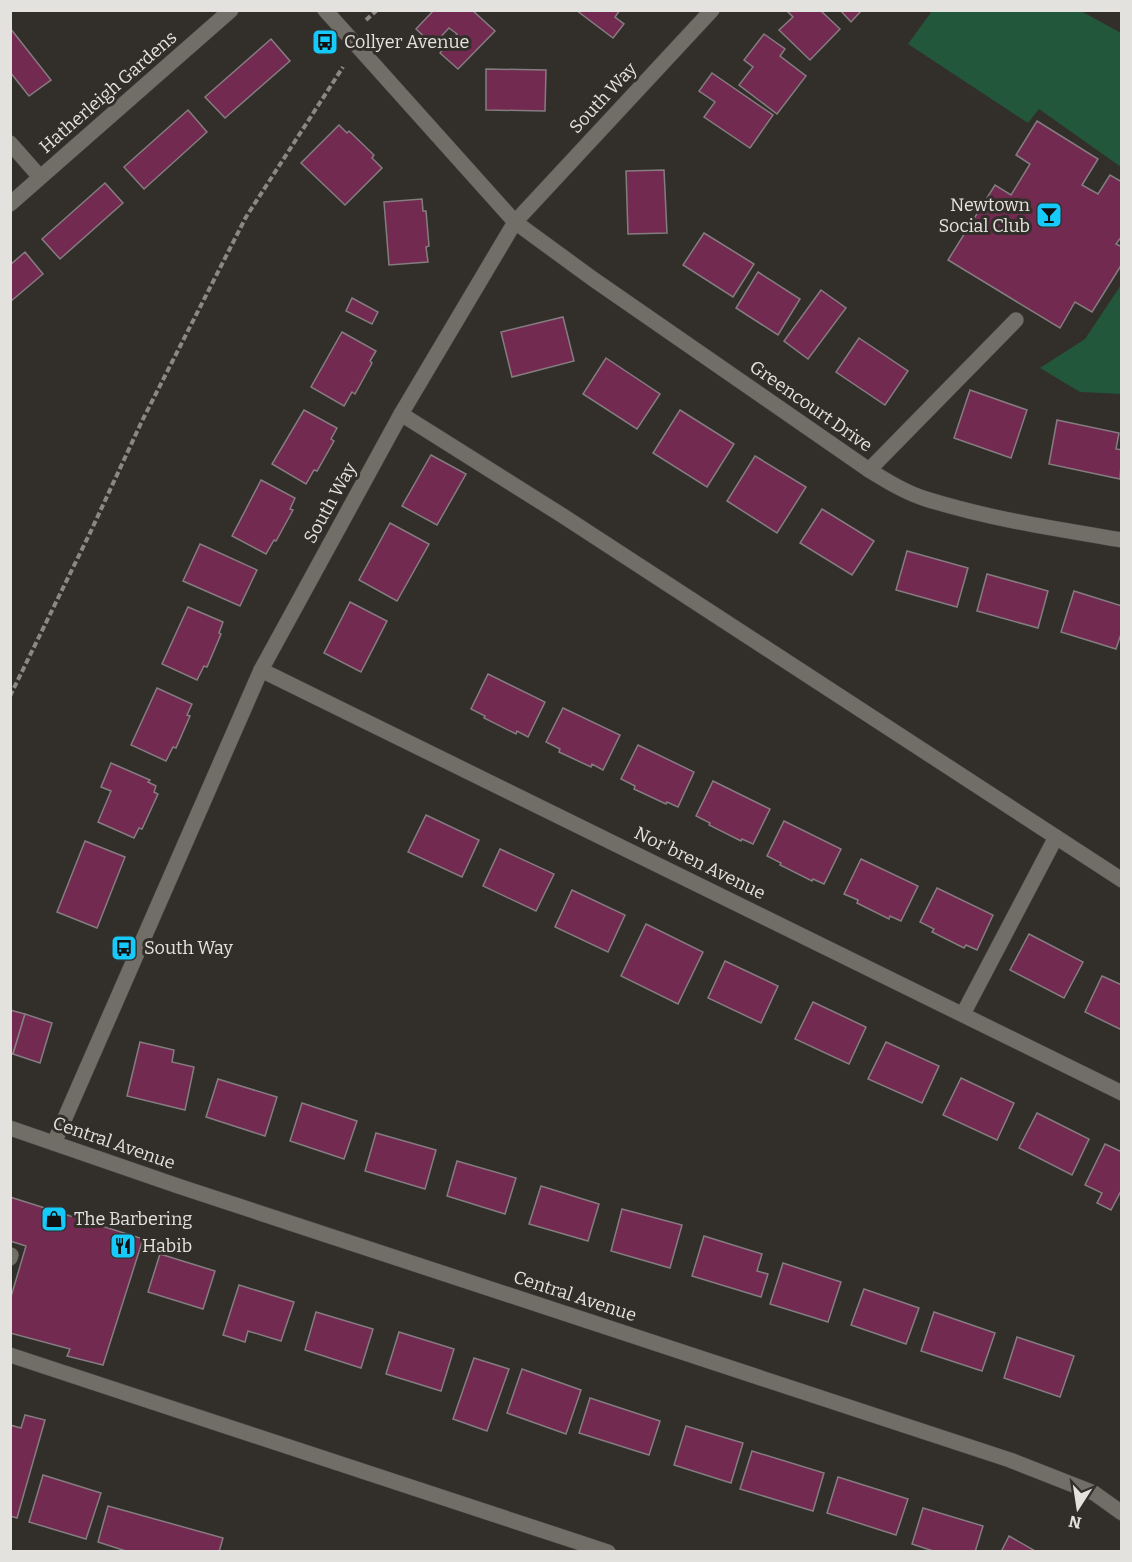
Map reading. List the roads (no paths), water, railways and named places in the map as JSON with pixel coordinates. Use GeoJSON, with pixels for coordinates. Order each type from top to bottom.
{"type":"FeatureCollection","features":[{"type":"Feature","properties":{"kind":"street","name":"Hatherleigh Gardens"},"geometry":{"type":"LineString","coordinates":[[10,204],[231,10]]}},
{"type":"Feature","properties":{"kind":"street"},"geometry":{"type":"LineString","coordinates":[[325,10],[515,222]]}},
{"type":"Feature","properties":{"kind":"street","name":"South Way"},"geometry":{"type":"LineString","coordinates":[[54,1143],[261,670],[400,414],[515,222],[712,10]]}},
{"type":"Feature","properties":{"kind":"street"},"geometry":{"type":"LineString","coordinates":[[10,142],[40,177]]}},
{"type":"Feature","properties":{"kind":"street","name":"Greencourt Drive"},"geometry":{"type":"LineString","coordinates":[[515,222],[593,279],[892,484],[925,499],[1024,523],[1122,540]]}},
{"type":"Feature","properties":{"kind":"street"},"geometry":{"type":"LineString","coordinates":[[869,470],[1016,320]]}},
{"type":"Feature","properties":{"kind":"street"},"geometry":{"type":"LineString","coordinates":[[400,414],[560,514],[1122,880]]}},
{"type":"Feature","properties":{"kind":"street","name":"Nor'bren Avenue"},"geometry":{"type":"LineString","coordinates":[[261,670],[1122,1093]]}},
{"type":"Feature","properties":{"kind":"street"},"geometry":{"type":"LineString","coordinates":[[963,1014],[1056,837]]}},
{"type":"Feature","properties":{"kind":"street","name":"Central Avenue"},"geometry":{"type":"LineString","coordinates":[[10,1128],[178,1186],[1010,1460],[1094,1493],[1122,1513]]}},
{"type":"Feature","properties":{"kind":"street"},"geometry":{"type":"LineString","coordinates":[[10,1355],[608,1551]]}},
{"type":"Feature","properties":{"kind":"place","name":"Collyer Avenue"},"geometry":{"type":"Point","coordinates":[325,42]}},
{"type":"Feature","properties":{"kind":"place","name":"Newtown Social Club"},"geometry":{"type":"Point","coordinates":[1049,215]}},
{"type":"Feature","properties":{"kind":"place","name":"South Way"},"geometry":{"type":"Point","coordinates":[124,948]}},
{"type":"Feature","properties":{"kind":"place","name":"The Barbering"},"geometry":{"type":"Point","coordinates":[54,1219]}},
{"type":"Feature","properties":{"kind":"place","name":"Habib"},"geometry":{"type":"Point","coordinates":[123,1246]}}]}
